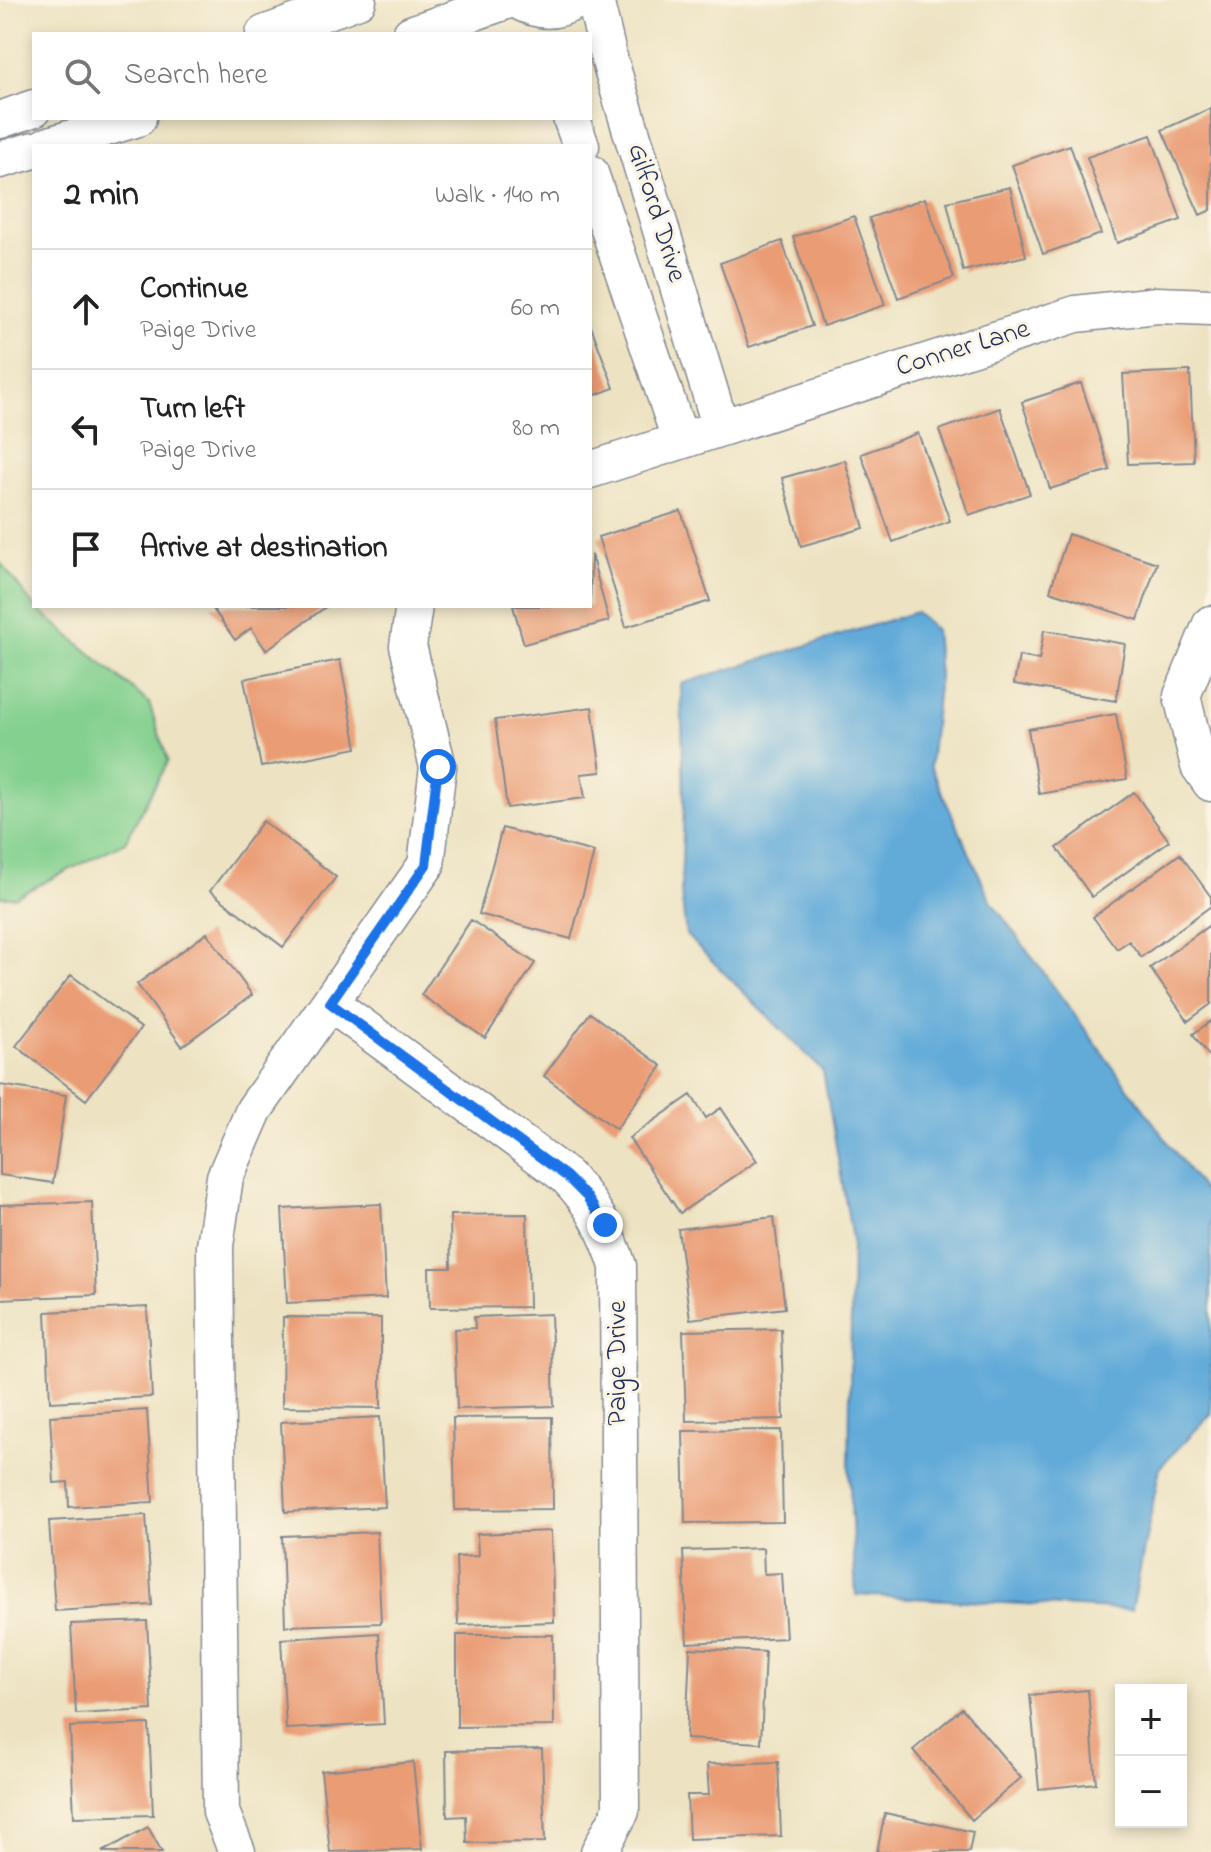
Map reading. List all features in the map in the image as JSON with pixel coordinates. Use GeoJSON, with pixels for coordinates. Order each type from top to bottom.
{"type":"FeatureCollection","features":[{"type":"Feature","properties":{"kind":"street"},"geometry":{"type":"LineString","coordinates":[[270,32],[358,0]]}},
{"type":"Feature","properties":{"kind":"street"},"geometry":{"type":"LineString","coordinates":[[421,32],[526,11],[558,11],[578,0]]}},
{"type":"Feature","properties":{"kind":"street","name":"Gilford Drive"},"geometry":{"type":"LineString","coordinates":[[595,0],[609,58],[720,425]]}},
{"type":"Feature","properties":{"kind":"street"},"geometry":{"type":"LineString","coordinates":[[0,120],[32,109]]}},
{"type":"Feature","properties":{"kind":"street"},"geometry":{"type":"LineString","coordinates":[[53,144],[131,120]]}},
{"type":"Feature","properties":{"kind":"street","name":"Gilford Drive"},"geometry":{"type":"LineString","coordinates":[[572,120],[580,144]]}},
{"type":"Feature","properties":{"kind":"street"},"geometry":{"type":"LineString","coordinates":[[0,160],[32,151]]}},
{"type":"Feature","properties":{"kind":"street","name":"Gilford Drive"},"geometry":{"type":"LineString","coordinates":[[592,179],[680,439]]}},
{"type":"Feature","properties":{"kind":"street","name":"Conner Lane"},"geometry":{"type":"LineString","coordinates":[[720,425],[1076,314],[1157,305],[1211,307]]}},
{"type":"Feature","properties":{"kind":"street"},"geometry":{"type":"LineString","coordinates":[[592,469],[720,425]]}},
{"type":"Feature","properties":{"kind":"street"},"geometry":{"type":"LineString","coordinates":[[237,1852],[221,1812],[215,1246],[225,1177],[254,1110],[426,865],[438,767],[408,646],[414,608]]}},
{"type":"Feature","properties":{"kind":"street"},"geometry":{"type":"LineString","coordinates":[[1211,624],[1182,696],[1199,766],[1211,783]]}},
{"type":"Feature","properties":{"kind":"street","name":"Paige Drive"},"geometry":{"type":"LineString","coordinates":[[330,1003],[566,1176],[587,1197],[605,1225],[618,1266],[621,1811],[599,1852]]}},
{"type":"Feature","properties":{"kind":"green space"},"geometry":{"type":"Polygon","coordinates":[[[0,562],[32,603],[32,608],[36,608],[149,703],[168,761],[125,842],[15,897],[0,897],[0,562]]]}},
{"type":"Feature","properties":{"kind":"water"},"geometry":{"type":"Polygon","coordinates":[[[916,612],[935,630],[939,675],[930,766],[991,901],[1211,1201],[1211,1414],[1160,1467],[1132,1610],[856,1595],[849,1468],[852,1239],[823,1071],[686,935],[681,891],[684,804],[681,684],[916,612]]]}},
{"type":"Feature","properties":{"kind":"building"},"geometry":{"type":"Polygon","coordinates":[[[1211,108],[1211,210],[1200,215],[1162,130],[1211,108]]]}},
{"type":"Feature","properties":{"kind":"building"},"geometry":{"type":"Polygon","coordinates":[[[1151,135],[1181,220],[1117,243],[1087,157],[1151,135]]]}},
{"type":"Feature","properties":{"kind":"building"},"geometry":{"type":"Polygon","coordinates":[[[1070,145],[1101,234],[1043,254],[1012,165],[1070,145]]]}},
{"type":"Feature","properties":{"kind":"building"},"geometry":{"type":"Polygon","coordinates":[[[1010,187],[1026,256],[963,271],[947,202],[1010,187]]]}},
{"type":"Feature","properties":{"kind":"building"},"geometry":{"type":"Polygon","coordinates":[[[925,198],[954,278],[898,298],[869,218],[925,198]]]}},
{"type":"Feature","properties":{"kind":"building"},"geometry":{"type":"Polygon","coordinates":[[[854,216],[885,305],[823,326],[793,237],[854,216]]]}},
{"type":"Feature","properties":{"kind":"building"},"geometry":{"type":"Polygon","coordinates":[[[782,241],[812,326],[749,347],[720,263],[782,241]]]}},
{"type":"Feature","properties":{"kind":"building"},"geometry":{"type":"Polygon","coordinates":[[[592,329],[614,388],[592,396],[592,329]]]}},
{"type":"Feature","properties":{"kind":"building"},"geometry":{"type":"Polygon","coordinates":[[[1190,371],[1194,462],[1128,464],[1123,374],[1190,371]]]}},
{"type":"Feature","properties":{"kind":"building"},"geometry":{"type":"Polygon","coordinates":[[[1081,383],[1110,470],[1050,489],[1022,402],[1081,383]]]}},
{"type":"Feature","properties":{"kind":"building"},"geometry":{"type":"Polygon","coordinates":[[[1000,408],[1030,494],[969,515],[939,430],[1000,408]]]}},
{"type":"Feature","properties":{"kind":"building"},"geometry":{"type":"Polygon","coordinates":[[[918,433],[950,521],[893,542],[861,454],[918,433]]]}},
{"type":"Feature","properties":{"kind":"building"},"geometry":{"type":"Polygon","coordinates":[[[845,460],[864,528],[801,546],[782,478],[845,460]]]}},
{"type":"Feature","properties":{"kind":"building"},"geometry":{"type":"Polygon","coordinates":[[[681,511],[710,601],[626,627],[598,537],[681,511]]]}},
{"type":"Feature","properties":{"kind":"building"},"geometry":{"type":"Polygon","coordinates":[[[1068,534],[1157,563],[1138,620],[1050,591],[1068,534]]]}},
{"type":"Feature","properties":{"kind":"building"},"geometry":{"type":"Polygon","coordinates":[[[592,558],[609,621],[524,644],[514,608],[592,608],[592,558]]]}},
{"type":"Feature","properties":{"kind":"building"},"geometry":{"type":"Polygon","coordinates":[[[212,608],[324,608],[266,650],[251,628],[235,640],[212,608]]]}},
{"type":"Feature","properties":{"kind":"building"},"geometry":{"type":"Polygon","coordinates":[[[1044,630],[1125,644],[1116,701],[1014,684],[1019,656],[1039,660],[1044,630]]]}},
{"type":"Feature","properties":{"kind":"building"},"geometry":{"type":"Polygon","coordinates":[[[340,660],[357,748],[261,767],[244,679],[340,660]]]}},
{"type":"Feature","properties":{"kind":"building"},"geometry":{"type":"Polygon","coordinates":[[[592,707],[601,772],[581,774],[585,798],[507,808],[495,720],[592,707]]]}},
{"type":"Feature","properties":{"kind":"building"},"geometry":{"type":"Polygon","coordinates":[[[1116,714],[1127,779],[1039,794],[1028,729],[1116,714]]]}},
{"type":"Feature","properties":{"kind":"building"},"geometry":{"type":"Polygon","coordinates":[[[1134,792],[1169,841],[1092,897],[1057,848],[1134,792]]]}},
{"type":"Feature","properties":{"kind":"building"},"geometry":{"type":"Polygon","coordinates":[[[263,821],[336,877],[283,947],[210,891],[263,821]]]}},
{"type":"Feature","properties":{"kind":"building"},"geometry":{"type":"Polygon","coordinates":[[[502,828],[594,852],[571,939],[479,914],[502,828]]]}},
{"type":"Feature","properties":{"kind":"building"},"geometry":{"type":"Polygon","coordinates":[[[1180,854],[1211,897],[1211,906],[1141,957],[1129,941],[1117,949],[1093,917],[1180,854]]]}},
{"type":"Feature","properties":{"kind":"building"},"geometry":{"type":"Polygon","coordinates":[[[471,920],[535,963],[485,1038],[421,995],[471,920]]]}},
{"type":"Feature","properties":{"kind":"building"},"geometry":{"type":"Polygon","coordinates":[[[1211,924],[1211,1004],[1188,1021],[1150,968],[1211,924]]]}},
{"type":"Feature","properties":{"kind":"building"},"geometry":{"type":"Polygon","coordinates":[[[207,933],[252,995],[182,1046],[137,984],[207,933]]]}},
{"type":"Feature","properties":{"kind":"building"},"geometry":{"type":"Polygon","coordinates":[[[71,975],[141,1028],[86,1100],[16,1046],[71,975]]]}},
{"type":"Feature","properties":{"kind":"building"},"geometry":{"type":"Polygon","coordinates":[[[590,1013],[662,1066],[616,1129],[544,1076],[590,1013]]]}},
{"type":"Feature","properties":{"kind":"building"},"geometry":{"type":"Polygon","coordinates":[[[1211,1021],[1211,1059],[1193,1034],[1211,1021]]]}},
{"type":"Feature","properties":{"kind":"building"},"geometry":{"type":"Polygon","coordinates":[[[0,1085],[66,1095],[53,1183],[0,1175],[0,1085]]]}},
{"type":"Feature","properties":{"kind":"building"},"geometry":{"type":"Polygon","coordinates":[[[691,1095],[706,1118],[721,1108],[757,1161],[680,1213],[629,1138],[691,1095]]]}},
{"type":"Feature","properties":{"kind":"building"},"geometry":{"type":"Polygon","coordinates":[[[92,1202],[96,1295],[0,1299],[0,1205],[92,1202]]]}},
{"type":"Feature","properties":{"kind":"building"},"geometry":{"type":"Polygon","coordinates":[[[381,1204],[386,1298],[287,1303],[282,1209],[381,1204]]]}},
{"type":"Feature","properties":{"kind":"building"},"geometry":{"type":"Polygon","coordinates":[[[527,1214],[529,1307],[430,1308],[429,1268],[451,1268],[450,1215],[527,1214]]]}},
{"type":"Feature","properties":{"kind":"building"},"geometry":{"type":"Polygon","coordinates":[[[774,1217],[785,1308],[690,1319],[678,1229],[774,1217]]]}},
{"type":"Feature","properties":{"kind":"building"},"geometry":{"type":"Polygon","coordinates":[[[147,1307],[152,1397],[50,1402],[46,1312],[147,1307]]]}},
{"type":"Feature","properties":{"kind":"building"},"geometry":{"type":"Polygon","coordinates":[[[551,1314],[554,1406],[457,1409],[454,1329],[475,1328],[474,1317],[551,1314]]]}},
{"type":"Feature","properties":{"kind":"building"},"geometry":{"type":"Polygon","coordinates":[[[283,1317],[381,1318],[381,1408],[282,1407],[283,1317]]]}},
{"type":"Feature","properties":{"kind":"building"},"geometry":{"type":"Polygon","coordinates":[[[781,1329],[784,1419],[686,1421],[683,1331],[781,1329]]]}},
{"type":"Feature","properties":{"kind":"building"},"geometry":{"type":"Polygon","coordinates":[[[147,1410],[153,1502],[69,1507],[68,1482],[54,1483],[50,1416],[147,1410]]]}},
{"type":"Feature","properties":{"kind":"building"},"geometry":{"type":"Polygon","coordinates":[[[380,1417],[385,1507],[285,1512],[281,1422],[380,1417]]]}},
{"type":"Feature","properties":{"kind":"building"},"geometry":{"type":"Polygon","coordinates":[[[552,1417],[553,1509],[455,1510],[453,1418],[552,1417]]]}},
{"type":"Feature","properties":{"kind":"building"},"geometry":{"type":"Polygon","coordinates":[[[781,1430],[783,1522],[685,1523],[683,1431],[781,1430]]]}},
{"type":"Feature","properties":{"kind":"building"},"geometry":{"type":"Polygon","coordinates":[[[146,1515],[152,1605],[55,1611],[49,1521],[146,1515]]]}},
{"type":"Feature","properties":{"kind":"building"},"geometry":{"type":"Polygon","coordinates":[[[551,1531],[554,1622],[458,1625],[456,1557],[478,1556],[477,1534],[551,1531]]]}},
{"type":"Feature","properties":{"kind":"building"},"geometry":{"type":"Polygon","coordinates":[[[377,1532],[381,1623],[285,1626],[282,1536],[377,1532]]]}},
{"type":"Feature","properties":{"kind":"building"},"geometry":{"type":"Polygon","coordinates":[[[763,1548],[764,1574],[782,1573],[786,1638],[687,1643],[683,1551],[763,1548]]]}},
{"type":"Feature","properties":{"kind":"building"},"geometry":{"type":"Polygon","coordinates":[[[147,1621],[152,1710],[76,1714],[71,1624],[147,1621]]]}},
{"type":"Feature","properties":{"kind":"building"},"geometry":{"type":"Polygon","coordinates":[[[379,1633],[384,1724],[286,1729],[281,1639],[379,1633]]]}},
{"type":"Feature","properties":{"kind":"building"},"geometry":{"type":"Polygon","coordinates":[[[457,1635],[553,1635],[554,1726],[457,1727],[457,1635]]]}},
{"type":"Feature","properties":{"kind":"building"},"geometry":{"type":"Polygon","coordinates":[[[690,1648],[765,1652],[761,1743],[686,1739],[690,1648]]]}},
{"type":"Feature","properties":{"kind":"building"},"geometry":{"type":"Polygon","coordinates":[[[1088,1690],[1096,1783],[1039,1789],[1030,1695],[1088,1690]]]}},
{"type":"Feature","properties":{"kind":"building"},"geometry":{"type":"Polygon","coordinates":[[[962,1708],[1021,1778],[972,1820],[913,1750],[962,1708]]]}},
{"type":"Feature","properties":{"kind":"building"},"geometry":{"type":"Polygon","coordinates":[[[149,1724],[153,1815],[74,1817],[70,1727],[149,1724]]]}},
{"type":"Feature","properties":{"kind":"building"},"geometry":{"type":"Polygon","coordinates":[[[542,1749],[545,1842],[467,1843],[466,1816],[447,1817],[446,1751],[542,1749]]]}},
{"type":"Feature","properties":{"kind":"building"},"geometry":{"type":"Polygon","coordinates":[[[413,1762],[422,1849],[330,1852],[321,1771],[413,1762]]]}},
{"type":"Feature","properties":{"kind":"building"},"geometry":{"type":"Polygon","coordinates":[[[778,1762],[781,1836],[689,1839],[687,1795],[709,1795],[707,1764],[778,1762]]]}},
{"type":"Feature","properties":{"kind":"building"},"geometry":{"type":"Polygon","coordinates":[[[885,1813],[973,1832],[969,1852],[877,1852],[885,1813]]]}},
{"type":"Feature","properties":{"kind":"building"},"geometry":{"type":"Polygon","coordinates":[[[148,1827],[162,1852],[102,1852],[148,1827]]]}},
{"type":"Feature","properties":{"kind":"route"},"geometry":{"type":"LineString","coordinates":[[438,767],[426,865],[330,1003],[566,1176],[587,1197],[605,1225]]}}]}
